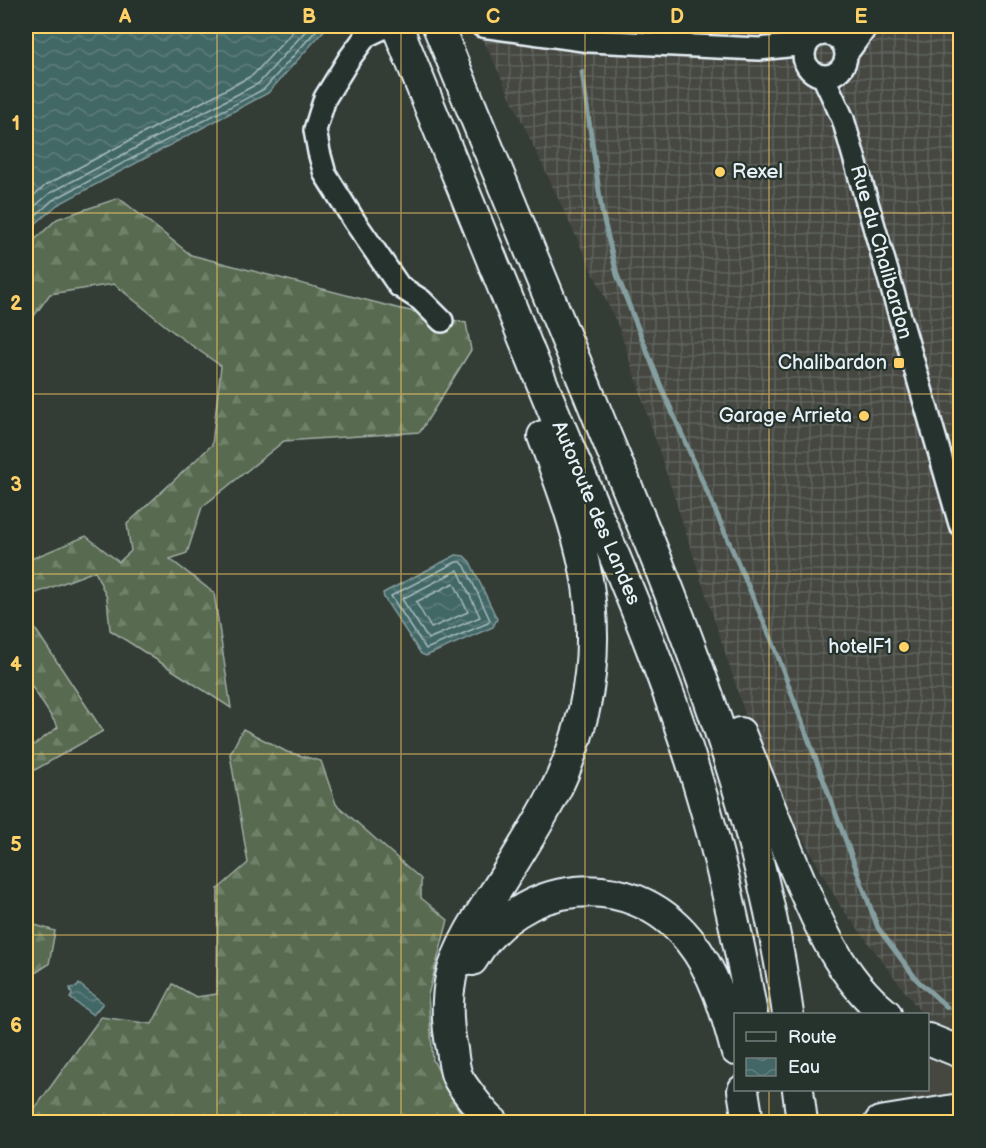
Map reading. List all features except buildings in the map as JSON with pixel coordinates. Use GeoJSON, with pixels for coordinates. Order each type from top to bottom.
{"type":"FeatureCollection","features":[{"type":"Feature","properties":{"kind":"highway","name":"Autoroute des Landes"},"geometry":{"type":"LineString","coordinates":[[397,26],[634,605],[677,717],[719,856],[752,1013]]}},
{"type":"Feature","properties":{"kind":"highway","name":"Autoroute des Landes"},"geometry":{"type":"LineString","coordinates":[[438,26],[660,567],[717,718],[755,846],[770,910],[788,1013]]}},
{"type":"Feature","properties":{"kind":"highway"},"geometry":{"type":"LineString","coordinates":[[451,155],[455,213],[531,403],[573,519],[589,586],[592,648],[584,709],[566,768],[527,842],[478,917],[463,946],[451,980],[446,1024],[457,1076],[493,1122]]}},
{"type":"Feature","properties":{"kind":"highway"},"geometry":{"type":"LineString","coordinates":[[557,317],[631,486],[703,639],[811,907],[843,967],[859,989],[885,1013]]}},
{"type":"Feature","properties":{"kind":"highway"},"geometry":{"type":"LineString","coordinates":[[446,1024],[479,949],[489,935],[507,919],[528,905],[549,897],[572,892],[602,892],[637,901],[654,910],[681,930],[710,973],[734,1047]]}},
{"type":"Feature","properties":{"kind":"highway"},"geometry":{"type":"LineString","coordinates":[[929,1040],[960,1052]]}},
{"type":"Feature","properties":{"kind":"highway"},"geometry":{"type":"LineString","coordinates":[[880,1122],[960,1109]]}},
{"type":"Feature","properties":{"kind":"street"},"geometry":{"type":"LineString","coordinates":[[387,26],[366,36],[325,98],[315,130],[319,152],[325,174],[399,286],[422,300],[442,321]]}},
{"type":"Feature","properties":{"kind":"street"},"geometry":{"type":"LineString","coordinates":[[482,26],[590,40],[759,49],[806,54]]}},
{"type":"Feature","properties":{"kind":"street"},"geometry":{"type":"LineString","coordinates":[[842,30],[812,37],[806,54],[816,74],[836,67],[867,26]]}},
{"type":"Feature","properties":{"kind":"street","name":"Rue du Chalibardon"},"geometry":{"type":"LineString","coordinates":[[842,30],[836,67],[843,119],[960,524]]}},
{"type":"Feature","properties":{"kind":"shaded area"},"geometry":{"type":"Polygon","coordinates":[[[477,26],[960,26],[960,1022],[921,1013],[839,904],[760,760],[619,328],[477,26]]]}},
{"type":"Feature","properties":{"kind":"shaded area"},"geometry":{"type":"Polygon","coordinates":[[[929,1015],[960,1022],[960,1122],[910,1122],[913,1091],[929,1091],[929,1015]]]}},
{"type":"Feature","properties":{"kind":"green space"},"geometry":{"type":"Polygon","coordinates":[[[119,198],[191,255],[397,308],[466,323],[471,350],[420,432],[284,441],[202,507],[187,553],[170,559],[214,593],[231,708],[110,630],[107,598],[95,571],[26,597],[26,561],[86,536],[119,562],[131,551],[127,524],[212,445],[221,366],[177,335],[114,284],[50,294],[26,327],[26,248],[57,219],[119,198]]]}},
{"type":"Feature","properties":{"kind":"green space"},"geometry":{"type":"Polygon","coordinates":[[[26,615],[103,731],[26,775],[26,751],[58,727],[26,677],[26,615]]]}},
{"type":"Feature","properties":{"kind":"green space"},"geometry":{"type":"Polygon","coordinates":[[[243,729],[287,752],[321,761],[336,804],[421,879],[421,898],[448,920],[428,995],[433,1060],[465,1122],[26,1122],[26,1117],[28,1118],[101,1017],[152,1024],[173,984],[196,997],[217,994],[218,889],[248,863],[230,754],[243,729]]]}},
{"type":"Feature","properties":{"kind":"green space"},"geometry":{"type":"Polygon","coordinates":[[[26,925],[35,925],[55,931],[49,964],[26,979],[26,925]]]}},
{"type":"Feature","properties":{"kind":"water"},"geometry":{"type":"Polygon","coordinates":[[[26,26],[328,26],[268,93],[57,205],[26,232],[26,26]]]}},
{"type":"Feature","properties":{"kind":"water"},"geometry":{"type":"Polygon","coordinates":[[[456,555],[464,556],[470,562],[497,619],[493,627],[426,656],[421,654],[383,593],[456,555]]]}},
{"type":"Feature","properties":{"kind":"water"},"geometry":{"type":"Polygon","coordinates":[[[79,984],[103,1003],[93,1015],[70,998],[72,995],[70,988],[77,987],[79,984]]]}},
{"type":"Feature","properties":{"kind":"waterway"},"geometry":{"type":"LineString","coordinates":[[582,72],[602,212],[617,275],[660,384],[773,643],[878,928],[917,980],[947,1007]]}},
{"type":"Feature","properties":{"kind":"place","name":"Rexel"},"geometry":{"type":"Point","coordinates":[720,172]}},
{"type":"Feature","properties":{"kind":"place","name":"Chalibardon"},"geometry":{"type":"Point","coordinates":[899,363]}},
{"type":"Feature","properties":{"kind":"place","name":"Garage Arrieta"},"geometry":{"type":"Point","coordinates":[864,416]}},
{"type":"Feature","properties":{"kind":"place","name":"hotelF1"},"geometry":{"type":"Point","coordinates":[904,647]}}]}
